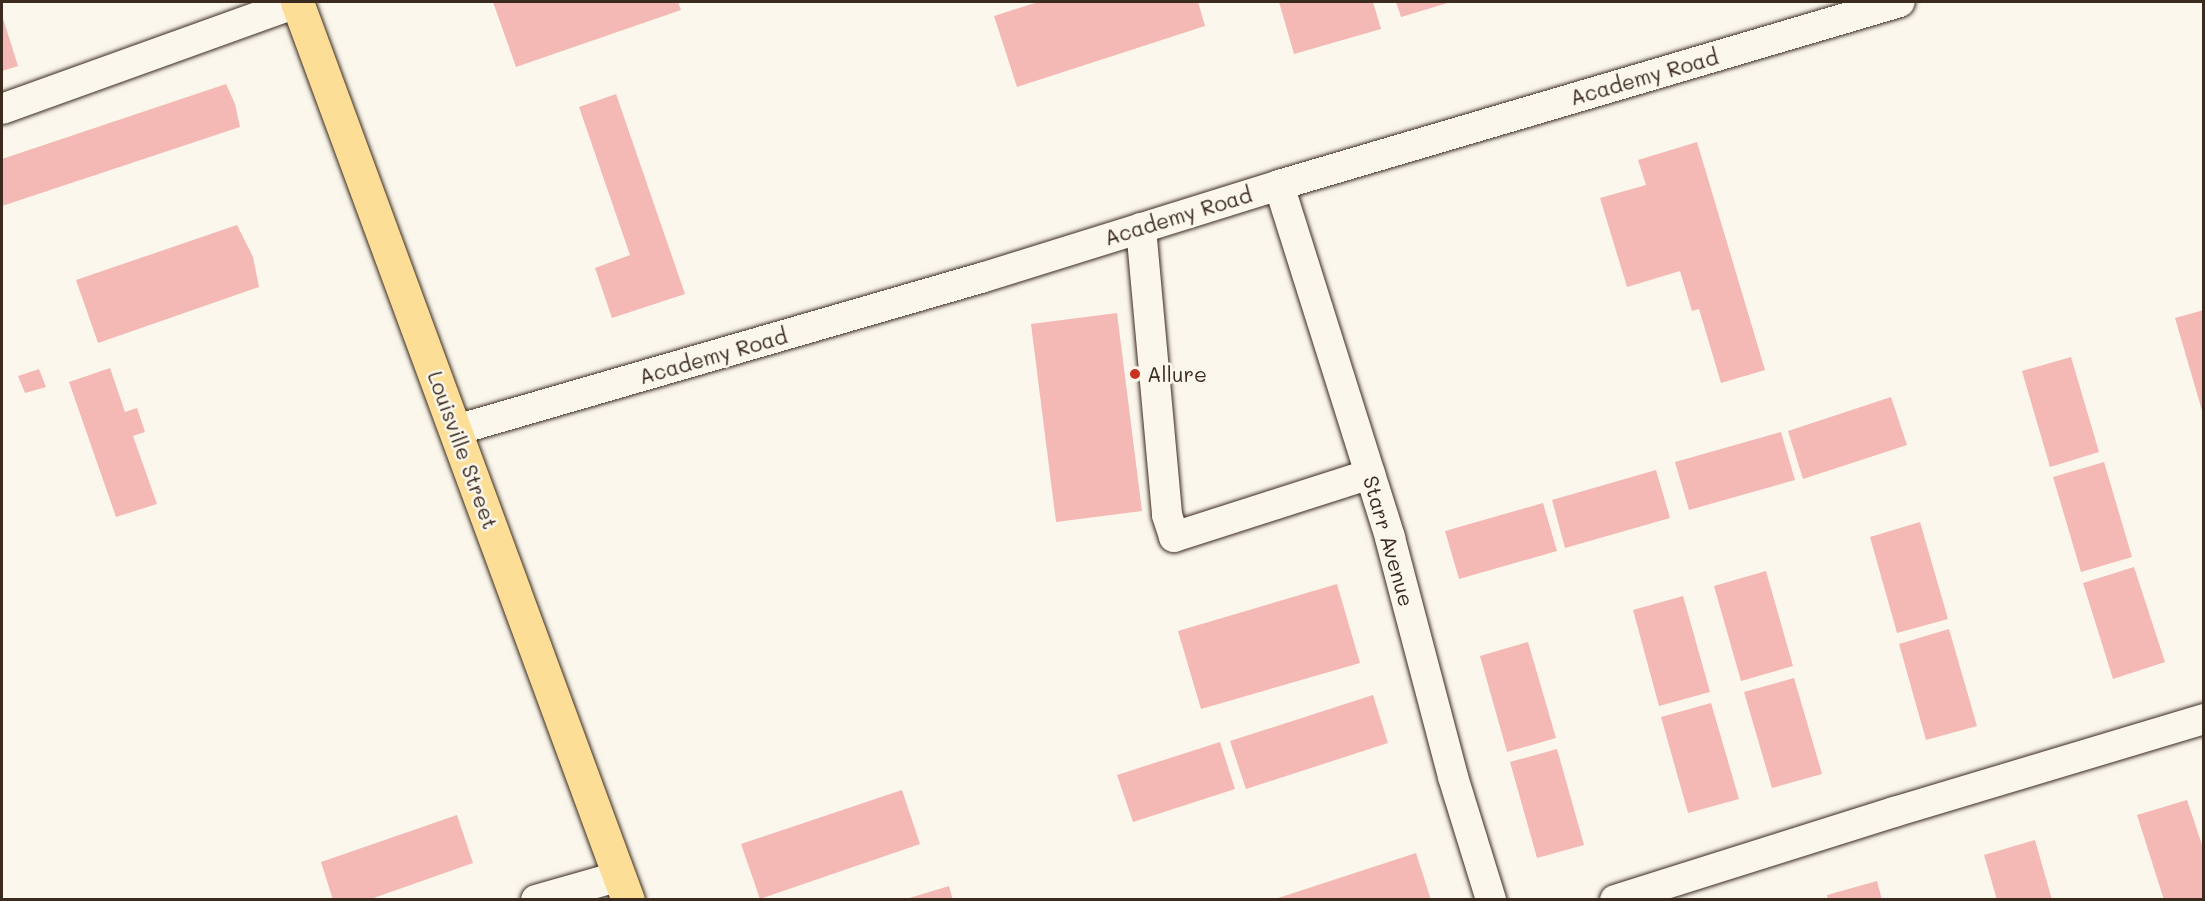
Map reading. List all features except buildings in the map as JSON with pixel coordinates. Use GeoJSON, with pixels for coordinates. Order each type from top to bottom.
{"type":"FeatureCollection","features":[{"type":"Feature","properties":{"kind":"main road","name":"Louisville Street"},"geometry":{"type":"LineString","coordinates":[[297,2],[624,888]]}},
{"type":"Feature","properties":{"kind":"street"},"geometry":{"type":"LineString","coordinates":[[2,109],[297,2]]}},
{"type":"Feature","properties":{"kind":"street","name":"Academy Road"},"geometry":{"type":"LineString","coordinates":[[456,430],[981,278],[1850,8],[1900,2]]}},
{"type":"Feature","properties":{"kind":"street","name":"Starr Avenue"},"geometry":{"type":"LineString","coordinates":[[1279,185],[1390,538],[1453,777],[1491,900]]}},
{"type":"Feature","properties":{"kind":"street"},"geometry":{"type":"LineString","coordinates":[[1140,228],[1167,515],[1174,537],[1370,474]]}},
{"type":"Feature","properties":{"kind":"street"},"geometry":{"type":"LineString","coordinates":[[1615,900],[1894,812],[2204,720]]}},
{"type":"Feature","properties":{"kind":"street"},"geometry":{"type":"LineString","coordinates":[[536,900],[624,888]]}},
{"type":"Feature","properties":{"kind":"place","name":"Allure"},"geometry":{"type":"Point","coordinates":[1135,374]}}]}
